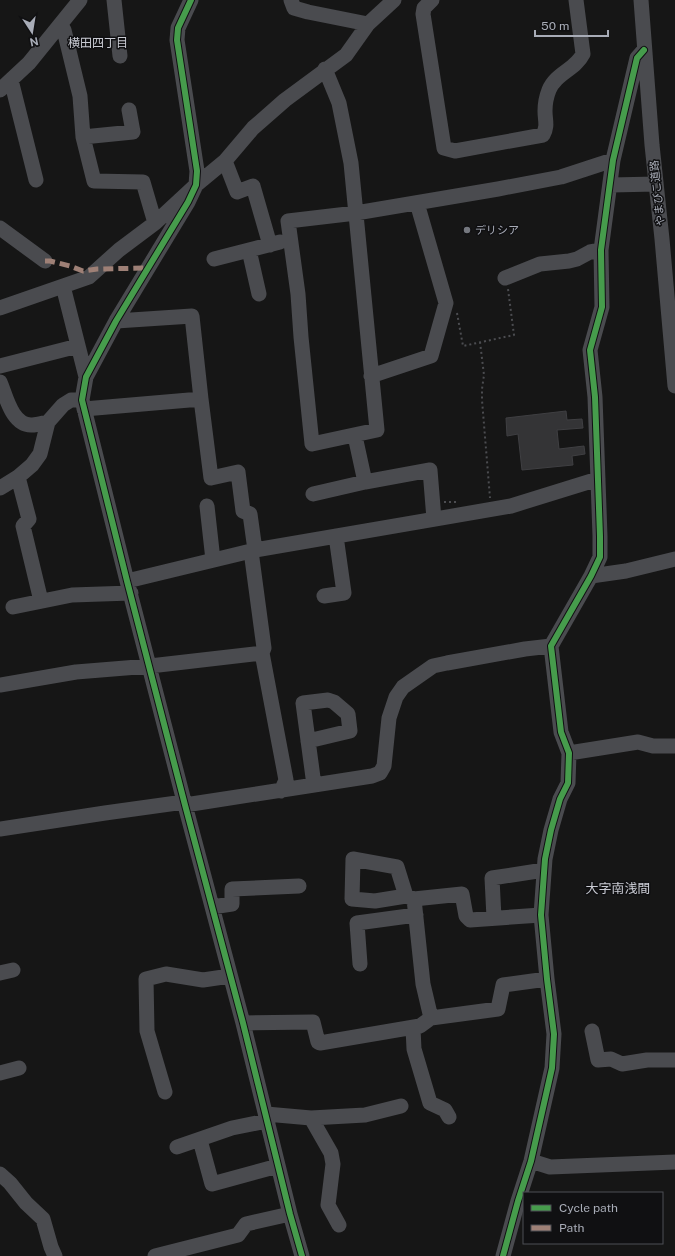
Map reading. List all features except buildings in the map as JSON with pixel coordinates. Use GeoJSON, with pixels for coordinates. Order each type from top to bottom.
{"type":"FeatureCollection","features":[{"type":"Feature","properties":{"kind":"street"},"geometry":{"type":"LineString","coordinates":[[36,180],[6,85],[29,63],[80,0]]}},
{"type":"Feature","properties":{"kind":"street"},"geometry":{"type":"LineString","coordinates":[[114,0],[120,56]]}},
{"type":"Feature","properties":{"kind":"street"},"geometry":{"type":"LineString","coordinates":[[86,378],[116,321],[188,202],[196,184],[197,171],[177,40],[178,28],[191,0]]}},
{"type":"Feature","properties":{"kind":"street"},"geometry":{"type":"LineString","coordinates":[[291,0],[294,8],[368,24]]}},
{"type":"Feature","properties":{"kind":"street"},"geometry":{"type":"LineString","coordinates":[[0,308],[88,277],[155,222],[196,184],[225,161],[253,128],[285,100],[346,54],[368,24],[394,0]]}},
{"type":"Feature","properties":{"kind":"street"},"geometry":{"type":"LineString","coordinates":[[432,0],[424,8],[422,14],[444,148],[455,151],[543,135],[547,128],[545,109],[549,90],[556,79],[579,61],[583,54],[576,0]]}},
{"type":"Feature","properties":{"kind":"street","name":"やまびこ道路"},"geometry":{"type":"LineString","coordinates":[[641,0],[644,50],[675,386]]}},
{"type":"Feature","properties":{"kind":"street"},"geometry":{"type":"LineString","coordinates":[[61,25],[64,30],[80,96],[83,137],[94,181],[143,182],[155,222]]}},
{"type":"Feature","properties":{"kind":"street"},"geometry":{"type":"LineString","coordinates":[[503,1256],[518,1201],[532,1161],[552,1068],[554,1034],[547,978],[542,914],[544,870],[551,830],[560,799],[568,783],[569,753],[561,732],[551,646],[591,576],[600,557],[595,397],[590,350],[602,307],[601,250],[611,185],[613,160],[637,58],[644,50]]}},
{"type":"Feature","properties":{"kind":"street"},"geometry":{"type":"LineString","coordinates":[[325,69],[339,103],[351,163],[356,213],[371,376],[377,430],[355,436],[312,444],[298,294],[288,221],[356,213],[498,189],[561,177],[613,160]]}},
{"type":"Feature","properties":{"kind":"street"},"geometry":{"type":"LineString","coordinates":[[83,137],[133,132],[129,110]]}},
{"type":"Feature","properties":{"kind":"street"},"geometry":{"type":"LineString","coordinates":[[225,161],[237,192],[253,186],[270,245]]}},
{"type":"Feature","properties":{"kind":"street"},"geometry":{"type":"LineString","coordinates":[[611,185],[656,184]]}},
{"type":"Feature","properties":{"kind":"street"},"geometry":{"type":"LineString","coordinates":[[371,376],[431,356],[446,303],[417,202]]}},
{"type":"Feature","properties":{"kind":"street"},"geometry":{"type":"LineString","coordinates":[[0,228],[45,261]]}},
{"type":"Feature","properties":{"kind":"street"},"geometry":{"type":"LineString","coordinates":[[214,259],[290,239]]}},
{"type":"Feature","properties":{"kind":"street"},"geometry":{"type":"LineString","coordinates":[[249,250],[259,294]]}},
{"type":"Feature","properties":{"kind":"street"},"geometry":{"type":"LineString","coordinates":[[506,278],[540,264],[569,261],[590,252],[601,250]]}},
{"type":"Feature","properties":{"kind":"street"},"geometry":{"type":"LineString","coordinates":[[63,286],[86,378],[83,404],[184,804],[243,1023],[290,1214],[302,1256]]}},
{"type":"Feature","properties":{"kind":"street"},"geometry":{"type":"LineString","coordinates":[[116,321],[192,316],[211,478],[238,472],[243,511],[250,514],[264,648],[262,653],[286,780],[281,791]]}},
{"type":"Feature","properties":{"kind":"street"},"geometry":{"type":"LineString","coordinates":[[0,366],[78,346]]}},
{"type":"Feature","properties":{"kind":"street"},"geometry":{"type":"LineString","coordinates":[[0,382],[16,418],[23,423],[31,425],[48,422]]}},
{"type":"Feature","properties":{"kind":"street"},"geometry":{"type":"LineString","coordinates":[[0,488],[18,477],[32,465],[40,454],[48,422],[63,405],[71,400],[83,404],[201,399]]}},
{"type":"Feature","properties":{"kind":"street"},"geometry":{"type":"LineString","coordinates":[[355,436],[365,482]]}},
{"type":"Feature","properties":{"kind":"street"},"geometry":{"type":"LineString","coordinates":[[313,494],[365,482],[430,470],[434,519]]}},
{"type":"Feature","properties":{"kind":"street"},"geometry":{"type":"LineString","coordinates":[[18,477],[29,518],[23,526],[41,601]]}},
{"type":"Feature","properties":{"kind":"street"},"geometry":{"type":"LineString","coordinates":[[13,607],[72,595],[129,587],[213,560],[253,550],[511,506],[598,479]]}},
{"type":"Feature","properties":{"kind":"street"},"geometry":{"type":"LineString","coordinates":[[206,506],[213,560]]}},
{"type":"Feature","properties":{"kind":"street"},"geometry":{"type":"LineString","coordinates":[[324,596],[344,593],[336,536]]}},
{"type":"Feature","properties":{"kind":"street"},"geometry":{"type":"LineString","coordinates":[[591,576],[626,571],[675,559]]}},
{"type":"Feature","properties":{"kind":"street"},"geometry":{"type":"LineString","coordinates":[[0,829],[104,813],[281,791],[372,776],[380,773],[384,766],[389,718],[396,697],[403,687],[433,666],[447,662],[517,650],[551,646]]}},
{"type":"Feature","properties":{"kind":"street"},"geometry":{"type":"LineString","coordinates":[[0,685],[76,672],[150,666],[262,653]]}},
{"type":"Feature","properties":{"kind":"street"},"geometry":{"type":"LineString","coordinates":[[308,741],[314,785]]}},
{"type":"Feature","properties":{"kind":"street"},"geometry":{"type":"LineString","coordinates":[[569,753],[638,742],[653,746],[675,746]]}},
{"type":"Feature","properties":{"kind":"street"},"geometry":{"type":"LineString","coordinates":[[494,918],[492,878],[544,870]]}},
{"type":"Feature","properties":{"kind":"street"},"geometry":{"type":"LineString","coordinates":[[212,908],[232,904],[232,889],[299,886]]}},
{"type":"Feature","properties":{"kind":"street"},"geometry":{"type":"LineString","coordinates":[[431,1018],[423,984],[416,915],[410,897],[462,894],[466,916],[470,920],[542,914]]}},
{"type":"Feature","properties":{"kind":"street"},"geometry":{"type":"LineString","coordinates":[[360,964],[356,922],[416,915]]}},
{"type":"Feature","properties":{"kind":"street"},"geometry":{"type":"LineString","coordinates":[[165,1092],[147,1032],[146,979],[166,974],[204,980],[230,976]]}},
{"type":"Feature","properties":{"kind":"street"},"geometry":{"type":"LineString","coordinates":[[243,1023],[313,1022],[318,1042],[320,1043],[413,1028],[420,1026],[431,1018],[498,1009],[503,985],[547,978]]}},
{"type":"Feature","properties":{"kind":"street"},"geometry":{"type":"LineString","coordinates":[[413,1028],[414,1049],[430,1103],[445,1110],[449,1117]]}},
{"type":"Feature","properties":{"kind":"street"},"geometry":{"type":"LineString","coordinates":[[592,1031],[598,1060],[611,1058],[622,1064],[647,1060],[675,1060]]}},
{"type":"Feature","properties":{"kind":"street"},"geometry":{"type":"LineString","coordinates":[[0,1072],[18,1068]]}},
{"type":"Feature","properties":{"kind":"street"},"geometry":{"type":"LineString","coordinates":[[177,1147],[266,1118],[311,1118],[365,1115],[401,1106]]}},
{"type":"Feature","properties":{"kind":"street"},"geometry":{"type":"LineString","coordinates":[[311,1118],[331,1154],[333,1164],[328,1205],[339,1225]]}},
{"type":"Feature","properties":{"kind":"street"},"geometry":{"type":"LineString","coordinates":[[200,1140],[212,1184],[278,1166]]}},
{"type":"Feature","properties":{"kind":"street"},"geometry":{"type":"LineString","coordinates":[[532,1161],[550,1167],[675,1162]]}},
{"type":"Feature","properties":{"kind":"street"},"geometry":{"type":"LineString","coordinates":[[0,1174],[10,1183],[26,1203],[44,1219],[51,1247],[55,1256]]}},
{"type":"Feature","properties":{"kind":"street"},"geometry":{"type":"LineString","coordinates":[[155,1256],[238,1234],[246,1224],[290,1214]]}},
{"type":"Feature","properties":{"kind":"path"},"geometry":{"type":"LineString","coordinates":[[446,303],[454,303],[463,346],[514,335],[506,278]]}},
{"type":"Feature","properties":{"kind":"path"},"geometry":{"type":"LineString","coordinates":[[480,342],[484,374],[482,400],[491,501]]}},
{"type":"Feature","properties":{"kind":"path"},"geometry":{"type":"LineString","coordinates":[[433,503],[462,502]]}},
{"type":"Feature","properties":{"kind":"marked path"},"geometry":{"type":"LineString","coordinates":[[45,261],[70,266],[83,271],[97,269],[148,268]]}},
{"type":"Feature","properties":{"kind":"cycle path"},"geometry":{"type":"LineString","coordinates":[[191,0],[178,28],[177,40],[197,171],[196,185],[188,202],[116,321],[86,377],[82,400],[127,581],[243,1023],[290,1214],[302,1256]]}},
{"type":"Feature","properties":{"kind":"cycle path"},"geometry":{"type":"LineString","coordinates":[[503,1256],[531,1161],[552,1068],[554,1034],[541,915],[545,859],[551,830],[560,799],[568,783],[569,753],[561,732],[551,646],[591,576],[600,557],[595,397],[590,350],[602,307],[601,250],[613,160],[637,58],[644,50]]}},
{"type":"Feature","properties":{"kind":"place","name":"デリシア"},"geometry":{"type":"Point","coordinates":[467,230]}},
{"type":"Feature","properties":{"kind":"district","name":"横田四丁目"},"geometry":{"type":"Point","coordinates":[98,43]}},
{"type":"Feature","properties":{"kind":"district","name":"大字南浅間"},"geometry":{"type":"Point","coordinates":[618,888]}}]}
